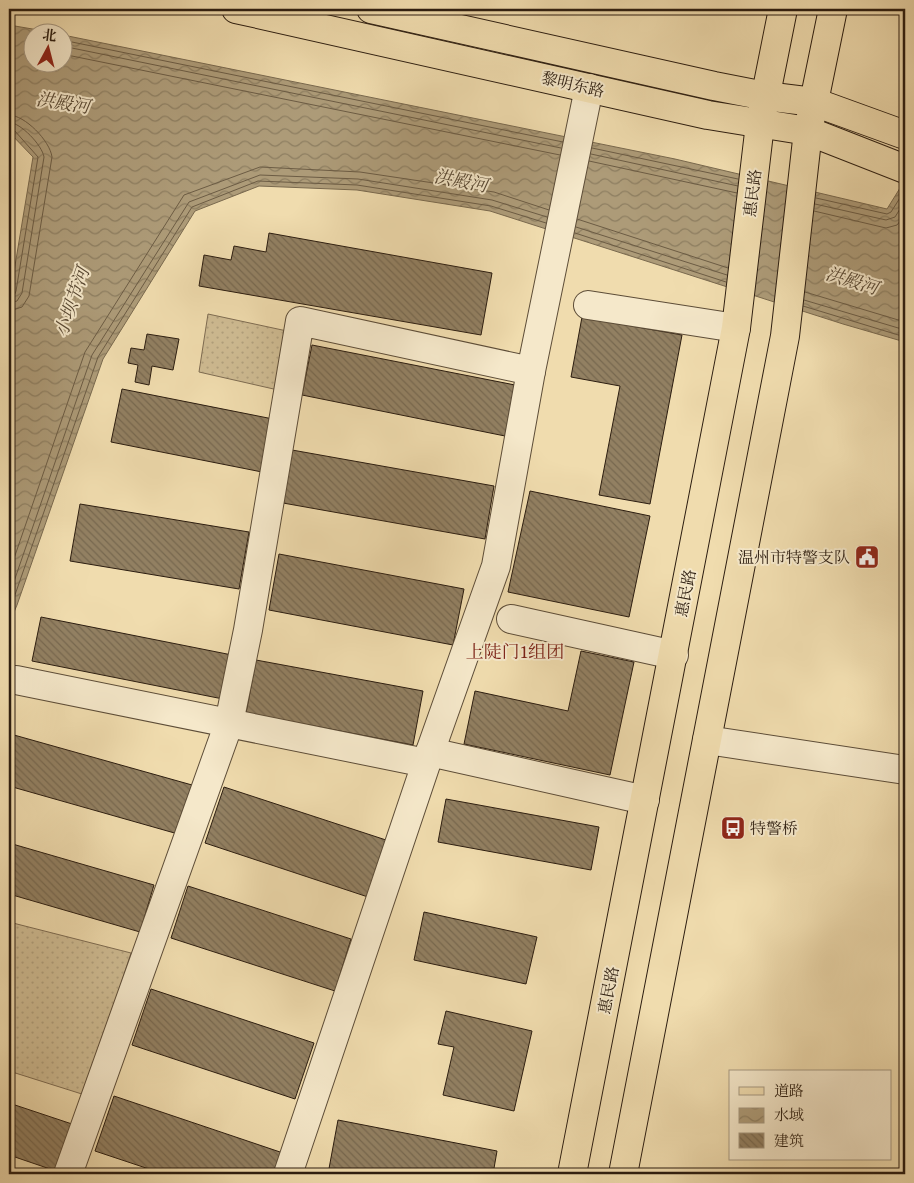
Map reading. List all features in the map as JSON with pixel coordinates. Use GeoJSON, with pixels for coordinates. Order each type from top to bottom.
{"type":"FeatureCollection","features":[{"type":"Feature","properties":{"kind":"main road","name":"黎明东路"},"geometry":{"type":"LineString","coordinates":[[236,9],[589,88],[760,124],[808,131],[904,169]]}},
{"type":"Feature","properties":{"kind":"main road","name":"黎明东路"},"geometry":{"type":"LineString","coordinates":[[371,9],[765,96],[814,102],[905,135]]}},
{"type":"Feature","properties":{"kind":"main road","name":"惠民路"},"geometry":{"type":"LineString","coordinates":[[572,1174],[737,326],[760,124],[783,9]]}},
{"type":"Feature","properties":{"kind":"main road"},"geometry":{"type":"LineString","coordinates":[[623,1174],[786,329],[808,131],[833,9]]}},
{"type":"Feature","properties":{"kind":"street"},"geometry":{"type":"LineString","coordinates":[[288,1174],[428,758],[496,566],[531,371],[589,88]]}},
{"type":"Feature","properties":{"kind":"street"},"geometry":{"type":"LineString","coordinates":[[588,305],[737,326]]}},
{"type":"Feature","properties":{"kind":"street"},"geometry":{"type":"LineString","coordinates":[[68,1174],[230,723],[248,630],[300,321],[531,371]]}},
{"type":"Feature","properties":{"kind":"street"},"geometry":{"type":"LineString","coordinates":[[511,619],[674,654]]}},
{"type":"Feature","properties":{"kind":"street"},"geometry":{"type":"LineString","coordinates":[[16,680],[230,723],[428,758],[645,800]]}},
{"type":"Feature","properties":{"kind":"street"},"geometry":{"type":"LineString","coordinates":[[707,740],[905,770]]}},
{"type":"Feature","properties":{"kind":"shaded area"},"geometry":{"type":"Polygon","coordinates":[[[208,314],[287,331],[278,390],[199,372],[208,314]]]}},
{"type":"Feature","properties":{"kind":"shaded area"},"geometry":{"type":"Polygon","coordinates":[[[9,922],[131,953],[85,1095],[9,1071],[9,922]]]}},
{"type":"Feature","properties":{"kind":"water"},"geometry":{"type":"Polygon","coordinates":[[[9,25],[22,27],[22,72],[72,72],[72,37],[675,159],[887,209],[905,180],[905,342],[490,211],[357,190],[259,186],[195,211],[103,359],[9,624],[9,302],[33,157],[9,132],[9,25]]]}},
{"type":"Feature","properties":{"kind":"building"},"geometry":{"type":"Polygon","coordinates":[[[269,233],[492,273],[481,335],[199,286],[204,255],[231,260],[234,246],[266,252],[269,233]]]}},
{"type":"Feature","properties":{"kind":"building"},"geometry":{"type":"Polygon","coordinates":[[[582,317],[682,335],[650,504],[599,495],[620,386],[571,377],[582,317]]]}},
{"type":"Feature","properties":{"kind":"building"},"geometry":{"type":"Polygon","coordinates":[[[147,334],[179,339],[173,370],[152,366],[149,385],[135,382],[138,365],[128,363],[131,348],[144,350],[147,334]]]}},
{"type":"Feature","properties":{"kind":"building"},"geometry":{"type":"Polygon","coordinates":[[[312,345],[515,385],[505,436],[302,395],[312,345]]]}},
{"type":"Feature","properties":{"kind":"building"},"geometry":{"type":"Polygon","coordinates":[[[122,389],[273,419],[262,472],[111,442],[122,389]]]}},
{"type":"Feature","properties":{"kind":"building"},"geometry":{"type":"Polygon","coordinates":[[[292,450],[494,486],[485,539],[283,503],[292,450]]]}},
{"type":"Feature","properties":{"kind":"building"},"geometry":{"type":"Polygon","coordinates":[[[530,491],[650,516],[629,617],[508,592],[530,491]]]}},
{"type":"Feature","properties":{"kind":"building"},"geometry":{"type":"Polygon","coordinates":[[[80,504],[249,532],[239,589],[70,561],[80,504]]]}},
{"type":"Feature","properties":{"kind":"building"},"geometry":{"type":"Polygon","coordinates":[[[279,554],[464,589],[453,645],[269,610],[279,554]]]}},
{"type":"Feature","properties":{"kind":"building"},"geometry":{"type":"Polygon","coordinates":[[[41,617],[232,655],[223,699],[32,661],[41,617]]]}},
{"type":"Feature","properties":{"kind":"building"},"geometry":{"type":"Polygon","coordinates":[[[581,651],[634,662],[610,775],[464,744],[475,691],[568,711],[581,651]]]}},
{"type":"Feature","properties":{"kind":"building"},"geometry":{"type":"Polygon","coordinates":[[[256,660],[423,691],[413,745],[246,713],[256,660]]]}},
{"type":"Feature","properties":{"kind":"building"},"geometry":{"type":"Polygon","coordinates":[[[14,735],[192,785],[178,834],[9,786],[9,753],[14,735]]]}},
{"type":"Feature","properties":{"kind":"building"},"geometry":{"type":"Polygon","coordinates":[[[224,787],[386,840],[368,897],[205,843],[224,787]]]}},
{"type":"Feature","properties":{"kind":"building"},"geometry":{"type":"Polygon","coordinates":[[[446,799],[599,827],[591,870],[438,842],[446,799]]]}},
{"type":"Feature","properties":{"kind":"building"},"geometry":{"type":"Polygon","coordinates":[[[9,843],[154,885],[140,932],[9,894],[9,843]]]}},
{"type":"Feature","properties":{"kind":"building"},"geometry":{"type":"Polygon","coordinates":[[[188,886],[351,939],[335,991],[171,938],[188,886]]]}},
{"type":"Feature","properties":{"kind":"building"},"geometry":{"type":"Polygon","coordinates":[[[424,912],[537,937],[526,984],[414,960],[424,912]]]}},
{"type":"Feature","properties":{"kind":"building"},"geometry":{"type":"Polygon","coordinates":[[[151,989],[314,1043],[295,1099],[132,1045],[151,989]]]}},
{"type":"Feature","properties":{"kind":"building"},"geometry":{"type":"Polygon","coordinates":[[[446,1011],[532,1031],[514,1111],[443,1095],[454,1047],[438,1044],[446,1011]]]}},
{"type":"Feature","properties":{"kind":"building"},"geometry":{"type":"Polygon","coordinates":[[[114,1096],[283,1153],[275,1174],[164,1174],[95,1151],[114,1096]]]}},
{"type":"Feature","properties":{"kind":"building"},"geometry":{"type":"Polygon","coordinates":[[[9,1103],[72,1124],[56,1171],[9,1155],[9,1103]]]}},
{"type":"Feature","properties":{"kind":"building"},"geometry":{"type":"Polygon","coordinates":[[[338,1120],[497,1151],[493,1174],[328,1174],[338,1120]]]}},
{"type":"Feature","properties":{"kind":"place","name":"温州市特警支队"},"geometry":{"type":"Point","coordinates":[867,557]}},
{"type":"Feature","properties":{"kind":"place","name":"特警桥"},"geometry":{"type":"Point","coordinates":[733,828]}},
{"type":"Feature","properties":{"kind":"district","name":"上陡门1组团"},"geometry":{"type":"Point","coordinates":[515,652]}},
{"type":"Feature","properties":{"kind":"water label","name":"洪殿河"},"geometry":{"type":"Point","coordinates":[63,103]}},
{"type":"Feature","properties":{"kind":"water label","name":"洪殿河"},"geometry":{"type":"Point","coordinates":[461,181]}},
{"type":"Feature","properties":{"kind":"water label","name":"洪殿河"},"geometry":{"type":"Point","coordinates":[852,281]}},
{"type":"Feature","properties":{"kind":"water label","name":"小坝节河"},"geometry":{"type":"Point","coordinates":[72,302]}}]}
